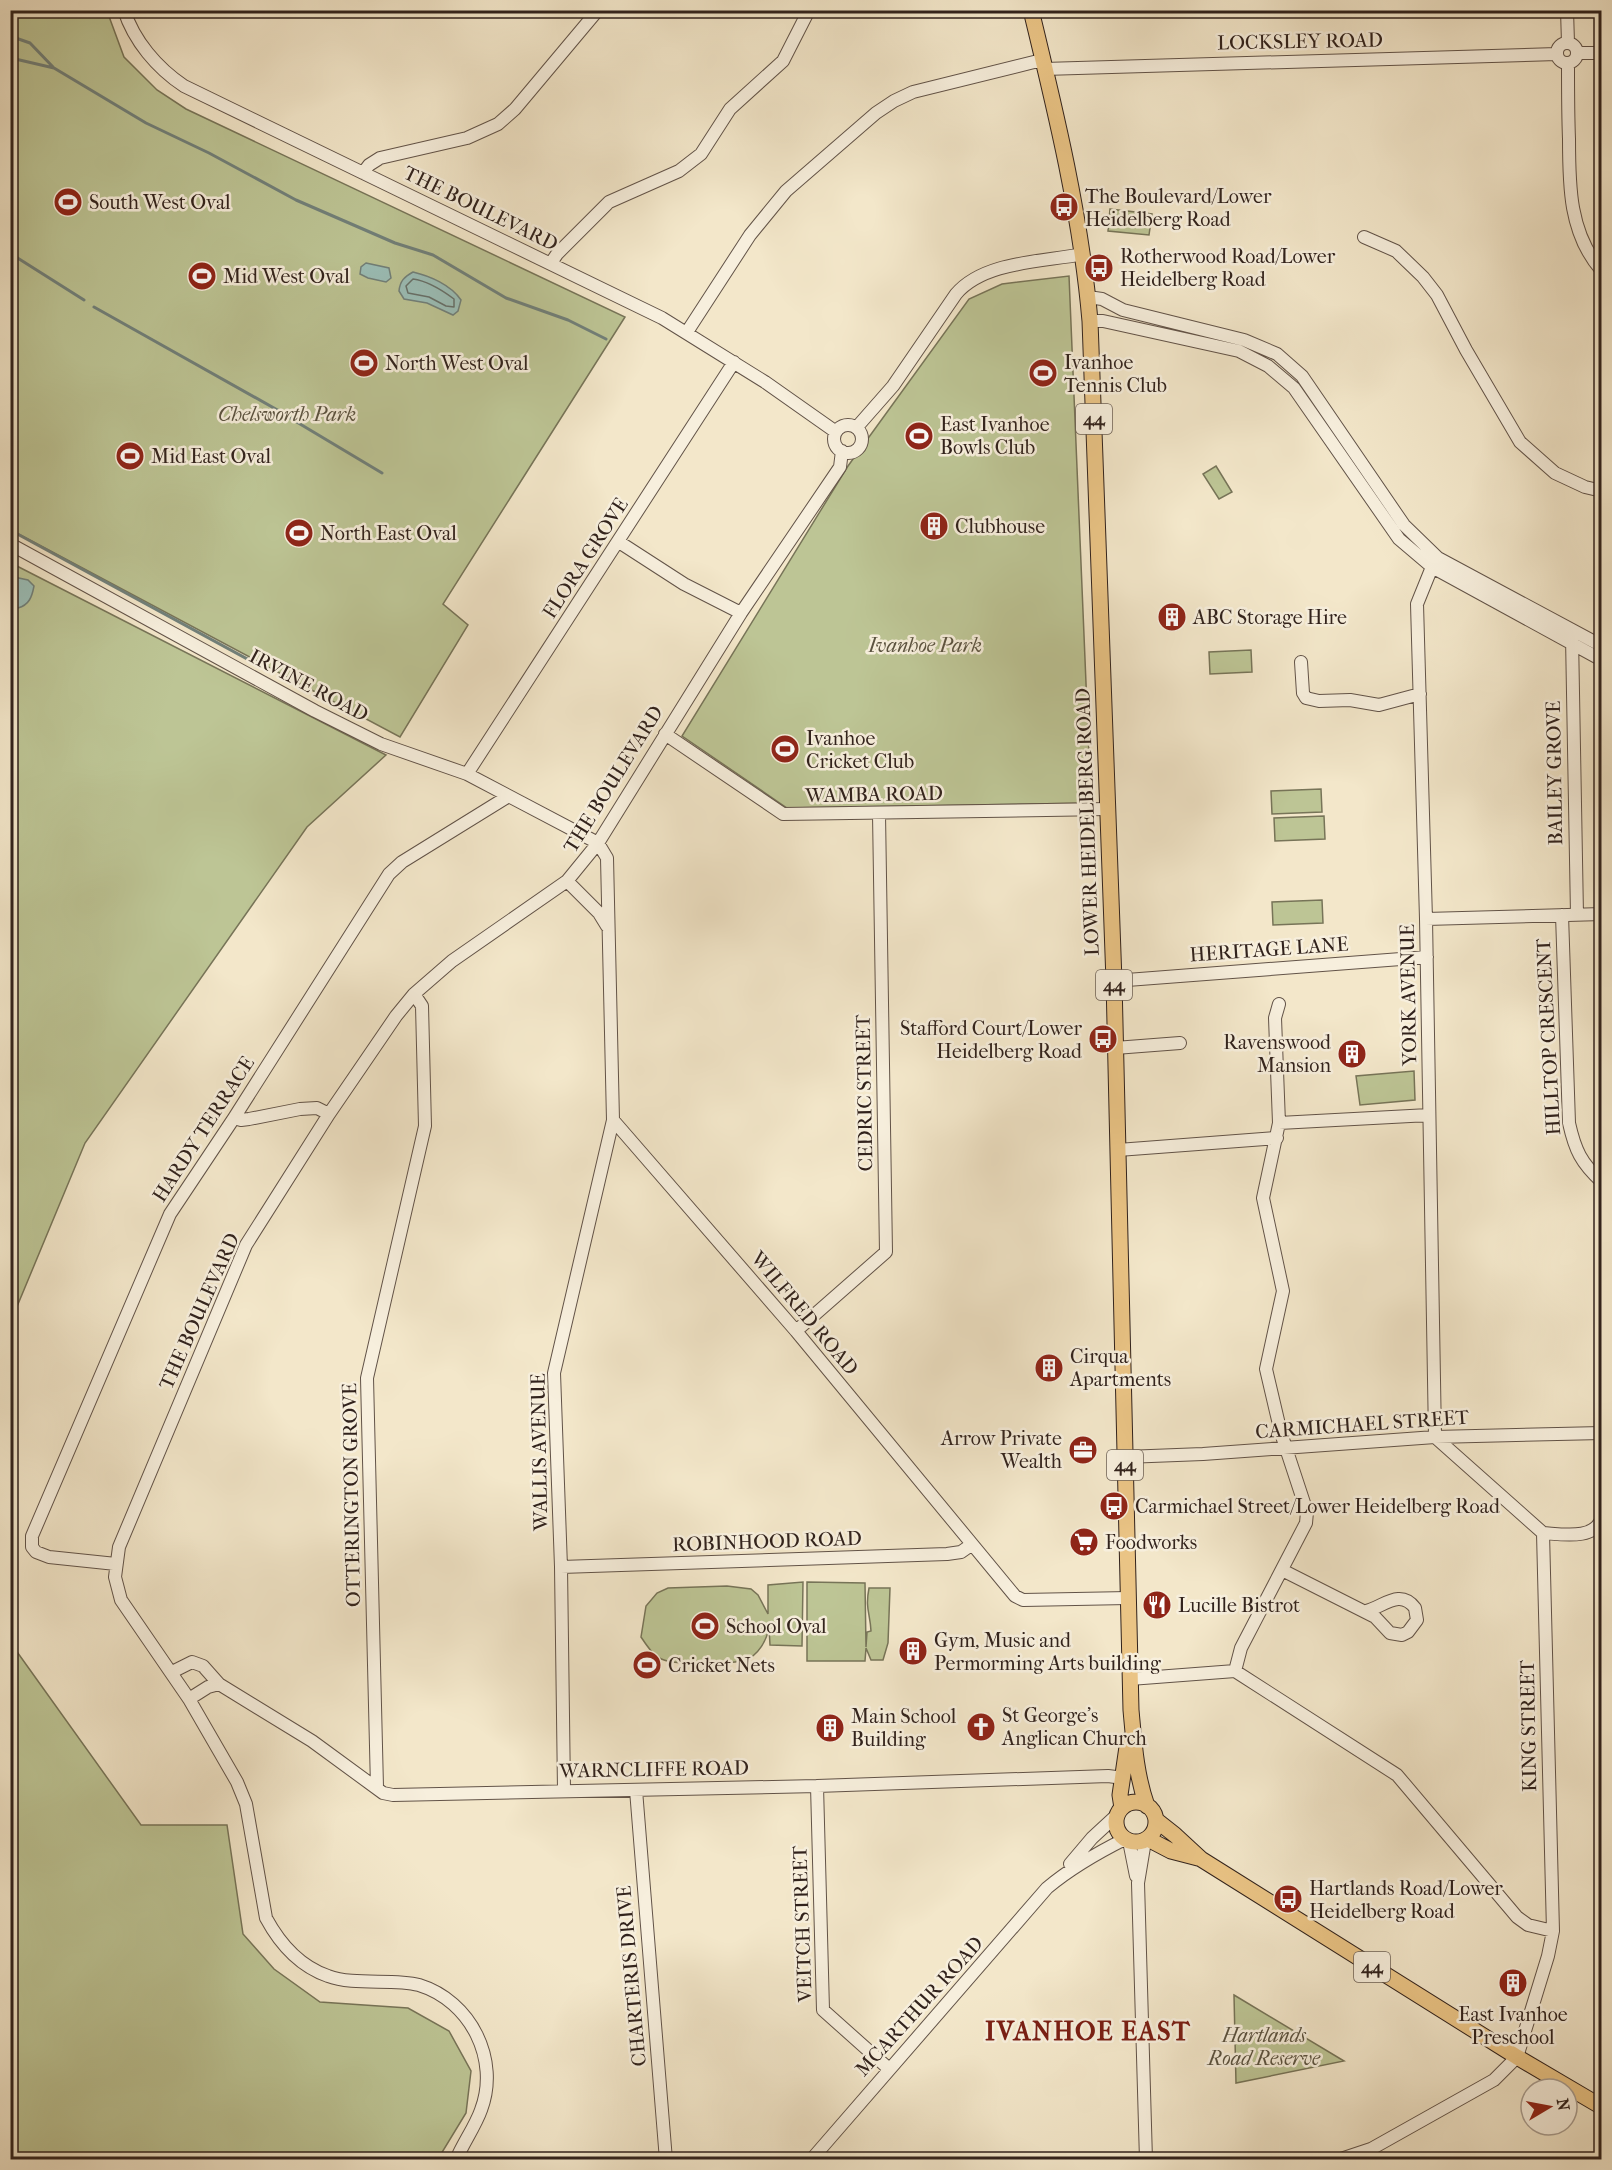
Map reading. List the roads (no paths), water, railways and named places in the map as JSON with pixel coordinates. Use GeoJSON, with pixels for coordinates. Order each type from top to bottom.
{"type":"FeatureCollection","features":[{"type":"Feature","properties":{"kind":"main road","name":"LOWER HEIDELBERG ROAD"},"geometry":{"type":"LineString","coordinates":[[1031,10],[1074,203],[1083,254],[1090,321],[1114,981],[1131,1710],[1135,1758],[1141,1789],[1148,1806]]}},
{"type":"Feature","properties":{"kind":"main road","name":"LOWER HEIDELBERG ROAD"},"geometry":{"type":"LineString","coordinates":[[1120,1811],[1131,1710]]}},
{"type":"Feature","properties":{"kind":"main road"},"geometry":{"type":"LineString","coordinates":[[1120,1811],[1134,1803],[1148,1806]]}},
{"type":"Feature","properties":{"kind":"main road","name":"44"},"geometry":{"type":"LineString","coordinates":[[1148,1806],[1156,1820],[1200,1859],[1517,2057],[1602,2107]]}},
{"type":"Feature","properties":{"kind":"main road","name":"44"},"geometry":{"type":"LineString","coordinates":[[1120,1811],[1116,1823],[1119,1832],[1137,1840],[1200,1859]]}},
{"type":"Feature","properties":{"kind":"main road"},"geometry":{"type":"LineString","coordinates":[[1137,1840],[1154,1831],[1156,1820]]}},
{"type":"Feature","properties":{"kind":"street","name":"THE BOULEVARD"},"geometry":{"type":"LineString","coordinates":[[124,10],[140,43],[169,77],[198,94],[633,303],[687,332],[836,432]]}},
{"type":"Feature","properties":{"kind":"street"},"geometry":{"type":"LineString","coordinates":[[363,174],[369,165],[380,159],[467,138],[498,124],[515,109],[598,10]]}},
{"type":"Feature","properties":{"kind":"street"},"geometry":{"type":"LineString","coordinates":[[551,263],[557,254],[609,202],[679,171],[701,154],[730,109],[783,61],[809,10]]}},
{"type":"Feature","properties":{"kind":"street"},"geometry":{"type":"LineString","coordinates":[[1567,10],[1568,43]]}},
{"type":"Feature","properties":{"kind":"street"},"geometry":{"type":"LineString","coordinates":[[1568,43],[1574,45],[1578,53],[1575,60],[1568,64],[1559,60],[1557,54],[1559,47],[1568,43]]}},
{"type":"Feature","properties":{"kind":"street"},"geometry":{"type":"LineString","coordinates":[[1578,53],[1602,53]]}},
{"type":"Feature","properties":{"kind":"street","name":"LOCKSLEY ROAD"},"geometry":{"type":"LineString","coordinates":[[687,332],[750,236],[786,191],[876,113],[913,92],[1043,64],[1557,54]]}},
{"type":"Feature","properties":{"kind":"street"},"geometry":{"type":"LineString","coordinates":[[1568,64],[1569,177],[1572,208],[1581,240],[1602,271]]}},
{"type":"Feature","properties":{"kind":"street"},"geometry":{"type":"LineString","coordinates":[[1364,237],[1396,251],[1424,277],[1437,295],[1520,442],[1555,473],[1585,487],[1602,491]]}},
{"type":"Feature","properties":{"kind":"street"},"geometry":{"type":"LineString","coordinates":[[857,427],[893,386],[956,294],[966,284],[998,268],[1083,254]]}},
{"type":"Feature","properties":{"kind":"street"},"geometry":{"type":"LineString","coordinates":[[1088,297],[1102,298],[1123,310],[1244,340],[1277,354],[1302,376],[1404,525],[1435,563]]}},
{"type":"Feature","properties":{"kind":"street"},"geometry":{"type":"LineString","coordinates":[[1090,321],[1103,321],[1239,351],[1268,366],[1294,388],[1399,539],[1435,563],[1572,637],[1602,660]]}},
{"type":"Feature","properties":{"kind":"street","name":"FLORA GROVE"},"geometry":{"type":"LineString","coordinates":[[467,774],[734,362]]}},
{"type":"Feature","properties":{"kind":"street"},"geometry":{"type":"LineString","coordinates":[[853,425],[862,435],[861,444],[851,452],[842,451],[835,441],[836,432],[843,426],[853,425]]}},
{"type":"Feature","properties":{"kind":"street","name":"THE BOULEVARD"},"geometry":{"type":"LineString","coordinates":[[456,2160],[481,2111],[487,2089],[487,2061],[476,2031],[463,2014],[444,1996],[418,1985],[329,1977],[288,1952],[274,1934],[266,1918],[246,1804],[237,1782],[189,1699],[121,1600],[115,1577],[119,1547],[246,1245],[329,1114],[396,1016],[414,994],[452,962],[567,881],[598,843],[741,613],[840,467],[842,451]]}},
{"type":"Feature","properties":{"kind":"street"},"geometry":{"type":"LineString","coordinates":[[619,542],[684,584],[741,613]]}},
{"type":"Feature","properties":{"kind":"street","name":"IRVINE ROAD"},"geometry":{"type":"LineString","coordinates":[[10,544],[184,641],[353,730],[381,744],[467,774],[598,843]]}},
{"type":"Feature","properties":{"kind":"street","name":"YORK AVENUE"},"geometry":{"type":"LineString","coordinates":[[1435,563],[1417,604],[1427,957],[1436,1437]]}},
{"type":"Feature","properties":{"kind":"street"},"geometry":{"type":"LineString","coordinates":[[1572,637],[1602,646]]}},
{"type":"Feature","properties":{"kind":"street","name":"BAILEY GROVE"},"geometry":{"type":"LineString","coordinates":[[1572,637],[1576,915]]}},
{"type":"Feature","properties":{"kind":"street"},"geometry":{"type":"LineString","coordinates":[[1301,662],[1303,693],[1306,698],[1319,701],[1350,700],[1379,705],[1420,694]]}},
{"type":"Feature","properties":{"kind":"street","name":"WAMBA ROAD"},"geometry":{"type":"LineString","coordinates":[[665,734],[783,814],[1108,809]]}},
{"type":"Feature","properties":{"kind":"street","name":"HARDY TERRACE"},"geometry":{"type":"LineString","coordinates":[[116,1564],[49,1557],[36,1552],[33,1547],[33,1536],[170,1214],[234,1118],[389,874],[402,862],[507,797]]}},
{"type":"Feature","properties":{"kind":"street","name":"CEDRIC STREET"},"geometry":{"type":"LineString","coordinates":[[796,1331],[886,1252],[879,814]]}},
{"type":"Feature","properties":{"kind":"street"},"geometry":{"type":"LineString","coordinates":[[598,843],[606,858],[613,1120]]}},
{"type":"Feature","properties":{"kind":"street"},"geometry":{"type":"LineString","coordinates":[[567,881],[599,913],[607,927]]}},
{"type":"Feature","properties":{"kind":"street"},"geometry":{"type":"LineString","coordinates":[[1426,920],[1602,914]]}},
{"type":"Feature","properties":{"kind":"street","name":"HILLTOP CRESCENT"},"geometry":{"type":"LineString","coordinates":[[1562,915],[1569,1124],[1575,1149],[1588,1169],[1602,1182]]}},
{"type":"Feature","properties":{"kind":"street","name":"HERITAGE LANE"},"geometry":{"type":"LineString","coordinates":[[1114,981],[1427,957]]}},
{"type":"Feature","properties":{"kind":"street","name":"OTTERINGTON GROVE"},"geometry":{"type":"LineString","coordinates":[[377,1787],[367,1378],[425,1126],[422,1006],[414,994]]}},
{"type":"Feature","properties":{"kind":"street"},"geometry":{"type":"LineString","coordinates":[[1235,1671],[1241,1648],[1306,1523],[1306,1512],[1266,1369],[1283,1291],[1263,1198],[1280,1123],[1275,1018],[1279,1004]]}},
{"type":"Feature","properties":{"kind":"street"},"geometry":{"type":"LineString","coordinates":[[1115,1048],[1180,1043]]}},
{"type":"Feature","properties":{"kind":"street"},"geometry":{"type":"LineString","coordinates":[[234,1118],[241,1120],[317,1108],[329,1114]]}},
{"type":"Feature","properties":{"kind":"street"},"geometry":{"type":"LineString","coordinates":[[1280,1123],[1430,1115]]}},
{"type":"Feature","properties":{"kind":"street","name":"WILFRED ROAD"},"geometry":{"type":"LineString","coordinates":[[613,1120],[796,1331],[1015,1596],[1023,1600],[1128,1598]]}},
{"type":"Feature","properties":{"kind":"street","name":"WALLIS AVENUE"},"geometry":{"type":"LineString","coordinates":[[564,1790],[561,1567],[554,1373],[613,1120]]}},
{"type":"Feature","properties":{"kind":"street"},"geometry":{"type":"LineString","coordinates":[[1118,1150],[1277,1138]]}},
{"type":"Feature","properties":{"kind":"street","name":"CARMICHAEL STREET"},"geometry":{"type":"LineString","coordinates":[[1125,1457],[1203,1454],[1436,1437],[1602,1433]]}},
{"type":"Feature","properties":{"kind":"street"},"geometry":{"type":"LineString","coordinates":[[1436,1437],[1543,1533],[1574,1535],[1586,1533],[1600,1523],[1602,1517]]}},
{"type":"Feature","properties":{"kind":"street","name":"KING STREET"},"geometry":{"type":"LineString","coordinates":[[1517,2057],[1548,1956],[1552,1930],[1543,1533]]}},
{"type":"Feature","properties":{"kind":"street","name":"ROBINHOOD ROAD"},"geometry":{"type":"LineString","coordinates":[[561,1567],[947,1554],[961,1552],[971,1545]]}},
{"type":"Feature","properties":{"kind":"street"},"geometry":{"type":"LineString","coordinates":[[1282,1570],[1365,1611]]}},
{"type":"Feature","properties":{"kind":"street","name":"WARNCLIFFE ROAD"},"geometry":{"type":"LineString","coordinates":[[172,1672],[192,1662],[203,1666],[219,1684],[312,1741],[383,1793],[393,1795],[817,1786],[1097,1776],[1123,1778]]}},
{"type":"Feature","properties":{"kind":"street"},"geometry":{"type":"LineString","coordinates":[[1130,1679],[1235,1671],[1397,1775],[1517,1917],[1528,1925],[1552,1930]]}},
{"type":"Feature","properties":{"kind":"street"},"geometry":{"type":"LineString","coordinates":[[189,1699],[208,1687],[219,1684]]}},
{"type":"Feature","properties":{"kind":"street","name":"VEITCH STREET"},"geometry":{"type":"LineString","coordinates":[[817,1786],[823,2010],[888,2068]]}},
{"type":"Feature","properties":{"kind":"street","name":"CHARTERIS DRIVE"},"geometry":{"type":"LineString","coordinates":[[636,1790],[666,2160]]}},
{"type":"Feature","properties":{"kind":"street","name":"MCARTHUR ROAD"},"geometry":{"type":"LineString","coordinates":[[1058,1879],[1092,1838],[1120,1811]]}},
{"type":"Feature","properties":{"kind":"street"},"geometry":{"type":"LineString","coordinates":[[1137,1840],[1146,2160]]}},
{"type":"Feature","properties":{"kind":"street","name":"MCARTHUR ROAD"},"geometry":{"type":"LineString","coordinates":[[811,2160],[888,2068],[960,1990],[1047,1888],[1094,1854],[1137,1840]]}},
{"type":"Feature","properties":{"kind":"street"},"geometry":{"type":"LineString","coordinates":[[1338,2160],[1371,2149],[1494,2080],[1517,2057]]}},
{"type":"Feature","properties":{"kind":"water"},"geometry":{"type":"Polygon","coordinates":[[[366,263],[389,268],[391,278],[386,282],[360,274],[361,267],[366,263]]]}},
{"type":"Feature","properties":{"kind":"water"},"geometry":{"type":"Polygon","coordinates":[[[413,272],[433,279],[452,290],[461,300],[458,311],[453,315],[427,303],[404,299],[399,291],[401,282],[413,272]]]}},
{"type":"Feature","properties":{"kind":"water"},"geometry":{"type":"Polygon","coordinates":[[[11,578],[28,580],[34,586],[29,600],[18,608],[11,602],[11,578]]]}},
{"type":"Feature","properties":{"kind":"waterway"},"geometry":{"type":"LineString","coordinates":[[10,36],[30,43],[53,67]]}},
{"type":"Feature","properties":{"kind":"waterway"},"geometry":{"type":"LineString","coordinates":[[11,58],[54,68],[146,123],[209,153],[296,200],[395,243],[433,255],[506,298],[568,320],[606,339]]}},
{"type":"Feature","properties":{"kind":"waterway"},"geometry":{"type":"LineString","coordinates":[[16,257],[84,300]]}},
{"type":"Feature","properties":{"kind":"waterway"},"geometry":{"type":"LineString","coordinates":[[94,307],[281,412]]}},
{"type":"Feature","properties":{"kind":"waterway"},"geometry":{"type":"LineString","coordinates":[[290,418],[382,473]]}},
{"type":"Feature","properties":{"kind":"waterway"},"geometry":{"type":"LineString","coordinates":[[10,530],[273,673]]}},
{"type":"Feature","properties":{"kind":"place","name":"South West Oval"},"geometry":{"type":"Point","coordinates":[68,202]}},
{"type":"Feature","properties":{"kind":"place","name":"The Boulevard/Lower Heidelberg Road"},"geometry":{"type":"Point","coordinates":[1064,207]}},
{"type":"Feature","properties":{"kind":"place","name":"Rotherwood Road/Lower Heidelberg Road"},"geometry":{"type":"Point","coordinates":[1099,268]}},
{"type":"Feature","properties":{"kind":"place","name":"Mid West Oval"},"geometry":{"type":"Point","coordinates":[202,276]}},
{"type":"Feature","properties":{"kind":"place","name":"North West Oval"},"geometry":{"type":"Point","coordinates":[364,363]}},
{"type":"Feature","properties":{"kind":"place","name":"Ivanhoe Tennis Club"},"geometry":{"type":"Point","coordinates":[1043,373]}},
{"type":"Feature","properties":{"kind":"place","name":"East Ivanhoe Bowls Club"},"geometry":{"type":"Point","coordinates":[919,436]}},
{"type":"Feature","properties":{"kind":"place","name":"Mid East Oval"},"geometry":{"type":"Point","coordinates":[130,456]}},
{"type":"Feature","properties":{"kind":"place","name":"Clubhouse"},"geometry":{"type":"Point","coordinates":[934,526]}},
{"type":"Feature","properties":{"kind":"place","name":"North East Oval"},"geometry":{"type":"Point","coordinates":[299,533]}},
{"type":"Feature","properties":{"kind":"place","name":"ABC Storage Hire"},"geometry":{"type":"Point","coordinates":[1172,617]}},
{"type":"Feature","properties":{"kind":"place","name":"Ivanhoe Cricket Club"},"geometry":{"type":"Point","coordinates":[785,749]}},
{"type":"Feature","properties":{"kind":"place","name":"Stafford Court/Lower Heidelberg Road"},"geometry":{"type":"Point","coordinates":[1103,1039]}},
{"type":"Feature","properties":{"kind":"place","name":"Ravenswood Mansion"},"geometry":{"type":"Point","coordinates":[1352,1054]}},
{"type":"Feature","properties":{"kind":"place","name":"Cirqua Apartments"},"geometry":{"type":"Point","coordinates":[1049,1368]}},
{"type":"Feature","properties":{"kind":"place","name":"Arrow Private Wealth"},"geometry":{"type":"Point","coordinates":[1083,1450]}},
{"type":"Feature","properties":{"kind":"place","name":"Carmichael Street/Lower Heidelberg Road"},"geometry":{"type":"Point","coordinates":[1114,1506]}},
{"type":"Feature","properties":{"kind":"place","name":"Foodworks"},"geometry":{"type":"Point","coordinates":[1084,1542]}},
{"type":"Feature","properties":{"kind":"place","name":"Lucille Bistrot"},"geometry":{"type":"Point","coordinates":[1157,1605]}},
{"type":"Feature","properties":{"kind":"place","name":"School Oval"},"geometry":{"type":"Point","coordinates":[705,1626]}},
{"type":"Feature","properties":{"kind":"place","name":"Gym, Music and Permorming Arts building"},"geometry":{"type":"Point","coordinates":[913,1651]}},
{"type":"Feature","properties":{"kind":"place","name":"Cricket Nets"},"geometry":{"type":"Point","coordinates":[647,1665]}},
{"type":"Feature","properties":{"kind":"place","name":"St George's Anglican Church"},"geometry":{"type":"Point","coordinates":[981,1727]}},
{"type":"Feature","properties":{"kind":"place","name":"Main School Building"},"geometry":{"type":"Point","coordinates":[830,1728]}},
{"type":"Feature","properties":{"kind":"place","name":"Hartlands Road/Lower Heidelberg Road"},"geometry":{"type":"Point","coordinates":[1288,1899]}},
{"type":"Feature","properties":{"kind":"place","name":"East Ivanhoe Preschool"},"geometry":{"type":"Point","coordinates":[1513,1983]}},
{"type":"Feature","properties":{"kind":"district","name":"IVANHOE EAST"},"geometry":{"type":"Point","coordinates":[1088,2031]}},
{"type":"Feature","properties":{"kind":"park label","name":"Chelsworth Park"},"geometry":{"type":"Point","coordinates":[287,414]}},
{"type":"Feature","properties":{"kind":"park label","name":"Ivanhoe Park"},"geometry":{"type":"Point","coordinates":[925,645]}},
{"type":"Feature","properties":{"kind":"park label","name":"Hartlands Road Reserve"},"geometry":{"type":"Point","coordinates":[1264,2046]}}]}
